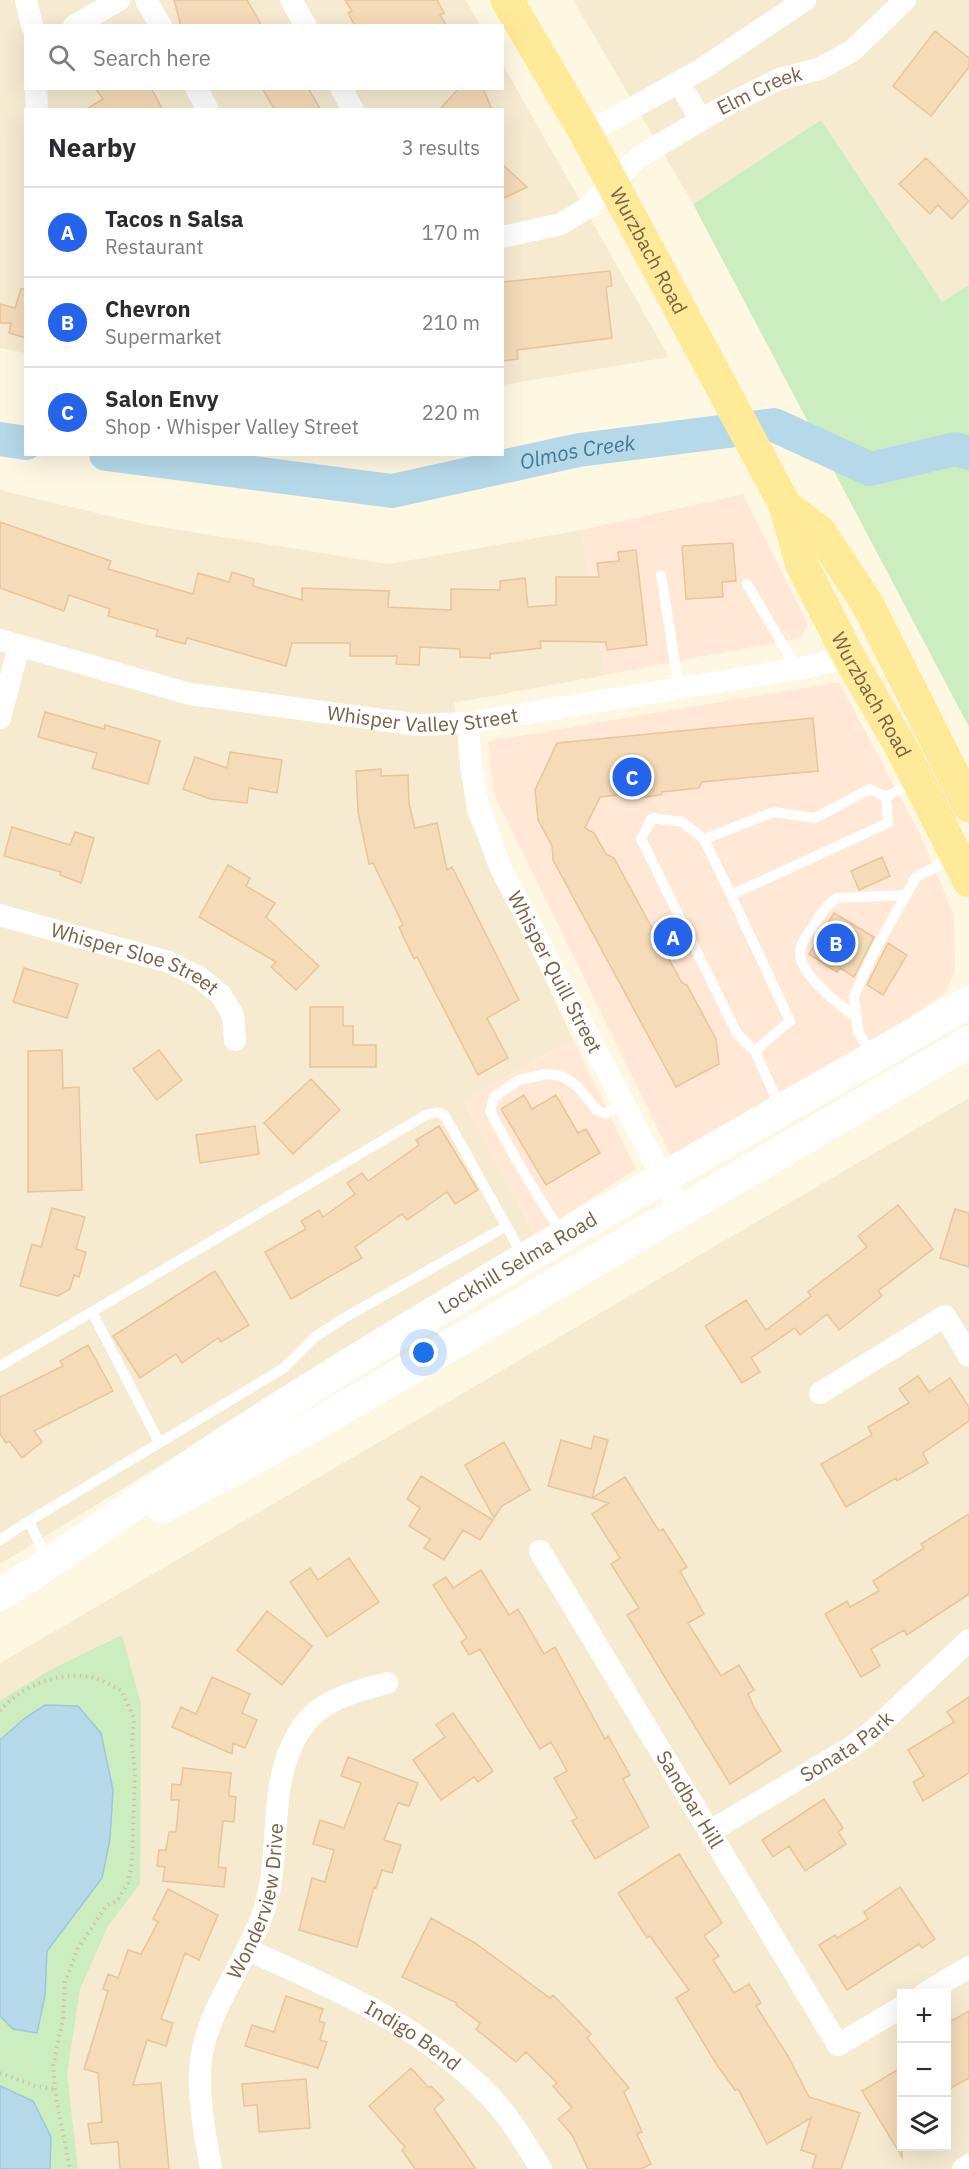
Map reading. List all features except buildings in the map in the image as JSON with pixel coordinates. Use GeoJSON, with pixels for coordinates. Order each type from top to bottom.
{"type":"FeatureCollection","features":[{"type":"Feature","properties":{"kind":"main road","name":"Wurzbach Road"},"geometry":{"type":"LineString","coordinates":[[507,0],[613,184],[785,505],[802,565],[963,869]]}},
{"type":"Feature","properties":{"kind":"main road","name":"Wurzbach Road"},"geometry":{"type":"LineString","coordinates":[[785,505],[820,532],[868,604],[969,806]]}},
{"type":"Feature","properties":{"kind":"main road"},"geometry":{"type":"LineString","coordinates":[[820,532],[830,582],[855,636],[849,657],[862,656],[875,664],[909,730],[939,742]]}},
{"type":"Feature","properties":{"kind":"main road"},"geometry":{"type":"LineString","coordinates":[[960,1007],[969,978]]}},
{"type":"Feature","properties":{"kind":"main road","name":"Lockhill Selma Road"},"geometry":{"type":"LineString","coordinates":[[0,1595],[246,1430],[518,1263],[662,1177],[960,1007]]}},
{"type":"Feature","properties":{"kind":"main road","name":"Lockhill Selma Road"},"geometry":{"type":"LineString","coordinates":[[49,1564],[241,1466],[679,1209],[962,1050]]}},
{"type":"Feature","properties":{"kind":"main road"},"geometry":{"type":"LineString","coordinates":[[781,1110],[796,1142]]}},
{"type":"Feature","properties":{"kind":"street"},"geometry":{"type":"LineString","coordinates":[[26,0],[32,24]]}},
{"type":"Feature","properties":{"kind":"street"},"geometry":{"type":"LineString","coordinates":[[77,24],[119,0]]}},
{"type":"Feature","properties":{"kind":"street"},"geometry":{"type":"LineString","coordinates":[[146,0],[160,24]]}},
{"type":"Feature","properties":{"kind":"street"},"geometry":{"type":"LineString","coordinates":[[291,0],[305,24]]}},
{"type":"Feature","properties":{"kind":"street"},"geometry":{"type":"LineString","coordinates":[[585,134],[743,44],[806,0]]}},
{"type":"Feature","properties":{"kind":"street","name":"Elm Creek"},"geometry":{"type":"LineString","coordinates":[[504,237],[561,224],[587,208],[639,157],[701,120],[779,79],[819,69],[852,51],[905,0]]}},
{"type":"Feature","properties":{"kind":"street"},"geometry":{"type":"LineString","coordinates":[[679,82],[701,120]]}},
{"type":"Feature","properties":{"kind":"street"},"geometry":{"type":"LineString","coordinates":[[36,90],[37,108]]}},
{"type":"Feature","properties":{"kind":"street"},"geometry":{"type":"LineString","coordinates":[[197,90],[207,108]]}},
{"type":"Feature","properties":{"kind":"street"},"geometry":{"type":"LineString","coordinates":[[342,90],[352,108]]}},
{"type":"Feature","properties":{"kind":"street"},"geometry":{"type":"LineString","coordinates":[[0,718],[10,643]]}},
{"type":"Feature","properties":{"kind":"street","name":"Whisper Valley Street"},"geometry":{"type":"LineString","coordinates":[[10,643],[190,694],[419,725],[468,723],[797,669],[849,657]]}},
{"type":"Feature","properties":{"kind":"street","name":"Whisper Quill Street"},"geometry":{"type":"LineString","coordinates":[[468,723],[471,767],[478,805],[496,859],[679,1209]]}},
{"type":"Feature","properties":{"kind":"street","name":"Whisper Sloe Street"},"geometry":{"type":"LineString","coordinates":[[0,915],[169,962],[199,977],[220,994],[233,1014],[235,1040]]}},
{"type":"Feature","properties":{"kind":"street"},"geometry":{"type":"LineString","coordinates":[[518,1263],[530,1296]]}},
{"type":"Feature","properties":{"kind":"street"},"geometry":{"type":"LineString","coordinates":[[819,1393],[945,1316],[969,1356]]}},
{"type":"Feature","properties":{"kind":"street","name":"Sandbar Hill"},"geometry":{"type":"LineString","coordinates":[[540,1551],[838,2045],[897,2010]]}},
{"type":"Feature","properties":{"kind":"street","name":"Sonata Park"},"geometry":{"type":"LineString","coordinates":[[709,1832],[866,1736],[895,1713],[929,1676],[969,1640]]}},
{"type":"Feature","properties":{"kind":"street","name":"Wonderview Drive"},"geometry":{"type":"LineString","coordinates":[[211,2169],[201,2105],[201,2060],[209,2029],[248,1950],[265,1909],[272,1873],[279,1793],[285,1764],[298,1734],[312,1714],[337,1697],[387,1683]]}},
{"type":"Feature","properties":{"kind":"street","name":"Indigo Bend"},"geometry":{"type":"LineString","coordinates":[[248,1950],[357,1999],[403,2026],[446,2057],[483,2089],[518,2132],[541,2169]]}},
{"type":"Feature","properties":{"kind":"street"},"geometry":{"type":"LineString","coordinates":[[932,1989],[969,1966]]}},
{"type":"Feature","properties":{"kind":"street"},"geometry":{"type":"LineString","coordinates":[[963,2169],[969,2165]]}},
{"type":"Feature","properties":{"kind":"lane"},"geometry":{"type":"LineString","coordinates":[[661,575],[679,688]]}},
{"type":"Feature","properties":{"kind":"lane"},"geometry":{"type":"LineString","coordinates":[[747,584],[797,669]]}},
{"type":"Feature","properties":{"kind":"lane"},"geometry":{"type":"LineString","coordinates":[[704,839],[774,812],[815,818],[870,789],[886,796],[918,781]]}},
{"type":"Feature","properties":{"kind":"lane"},"geometry":{"type":"LineString","coordinates":[[731,895],[888,824],[886,796]]}},
{"type":"Feature","properties":{"kind":"lane"},"geometry":{"type":"LineString","coordinates":[[755,1051],[790,1021],[704,839],[682,822],[652,818],[641,839],[738,1035],[755,1051],[781,1110]]}},
{"type":"Feature","properties":{"kind":"lane"},"geometry":{"type":"LineString","coordinates":[[872,1058],[858,1031],[854,996],[874,952],[916,877],[963,869]]}},
{"type":"Feature","properties":{"kind":"lane"},"geometry":{"type":"LineString","coordinates":[[857,1018],[824,992],[804,966],[800,955],[801,946],[828,904],[837,898],[906,895]]}},
{"type":"Feature","properties":{"kind":"lane"},"geometry":{"type":"LineString","coordinates":[[564,1236],[531,1187],[503,1137],[490,1111],[494,1097],[519,1080],[546,1074],[562,1077],[578,1086],[597,1110],[606,1114],[623,1102]]}},
{"type":"Feature","properties":{"kind":"lane"},"geometry":{"type":"LineString","coordinates":[[0,1366],[426,1115],[438,1113],[445,1116],[505,1227],[518,1263]]}},
{"type":"Feature","properties":{"kind":"lane"},"geometry":{"type":"LineString","coordinates":[[0,1540],[284,1368],[315,1337],[344,1318],[505,1227]]}},
{"type":"Feature","properties":{"kind":"lane"},"geometry":{"type":"LineString","coordinates":[[92,1312],[159,1442]]}},
{"type":"Feature","properties":{"kind":"lane"},"geometry":{"type":"LineString","coordinates":[[29,1521],[49,1564]]}},
{"type":"Feature","properties":{"kind":"path"},"geometry":{"type":"LineString","coordinates":[[0,1711],[11,1698],[41,1682],[67,1678],[95,1678],[121,1690],[134,1718],[132,1862],[128,1883],[117,1901],[106,1906],[78,1948],[65,1982],[63,2019],[53,2066],[70,2169]]}},
{"type":"Feature","properties":{"kind":"path"},"geometry":{"type":"LineString","coordinates":[[0,2073],[35,2086],[55,2089]]}},
{"type":"Feature","properties":{"kind":"shaded area"},"geometry":{"type":"Polygon","coordinates":[[[0,0],[466,0],[479,24],[24,24],[24,90],[504,90],[504,67],[669,357],[504,385],[504,108],[24,108],[24,353],[0,348],[0,0]]]}},
{"type":"Feature","properties":{"kind":"shaded area"},"geometry":{"type":"Polygon","coordinates":[[[573,0],[969,0],[969,285],[942,302],[821,120],[693,204],[573,0]]]}},
{"type":"Feature","properties":{"kind":"shaded area"},"geometry":{"type":"Polygon","coordinates":[[[0,490],[143,524],[389,564],[581,530],[606,675],[454,703],[467,815],[573,1039],[464,1102],[535,1235],[0,1564],[0,490]]]}},
{"type":"Feature","properties":{"kind":"shaded area"},"geometry":{"type":"Polygon","coordinates":[[[743,494],[808,624],[800,638],[606,675],[581,530],[743,494]]]}},
{"type":"Feature","properties":{"kind":"shaded area"},"geometry":{"type":"Polygon","coordinates":[[[839,682],[920,834],[954,916],[955,969],[946,992],[830,1072],[673,1160],[494,794],[488,741],[839,682]]]}},
{"type":"Feature","properties":{"kind":"shaded area"},"geometry":{"type":"Polygon","coordinates":[[[573,1039],[636,1169],[535,1235],[464,1102],[573,1039]]]}},
{"type":"Feature","properties":{"kind":"shaded area"},"geometry":{"type":"Polygon","coordinates":[[[969,1098],[969,2169],[0,2169],[0,1663],[969,1098]]]}},
{"type":"Feature","properties":{"kind":"green space"},"geometry":{"type":"Polygon","coordinates":[[[821,120],[942,302],[969,285],[969,727],[693,204],[821,120]]]}},
{"type":"Feature","properties":{"kind":"green space"},"geometry":{"type":"Polygon","coordinates":[[[122,1635],[141,1704],[140,1884],[108,1926],[80,1989],[67,2074],[78,2169],[0,2169],[0,1701],[48,1671],[122,1635]]]}},
{"type":"Feature","properties":{"kind":"water"},"geometry":{"type":"Polygon","coordinates":[[[45,1705],[78,1706],[101,1733],[113,1790],[110,1839],[102,1878],[47,1951],[45,1995],[37,2033],[13,2029],[0,2016],[0,1740],[25,1718],[45,1705]]]}},
{"type":"Feature","properties":{"kind":"water"},"geometry":{"type":"Polygon","coordinates":[[[0,2086],[33,2101],[51,2137],[50,2169],[0,2169],[0,2086]]]}},
{"type":"Feature","properties":{"kind":"waterway","name":"Olmos Creek"},"geometry":{"type":"LineString","coordinates":[[121,456],[392,491],[579,450],[774,425],[870,469],[956,449],[969,453]]}},
{"type":"Feature","properties":{"kind":"waterway","name":"Olmos Creek"},"geometry":{"type":"LineString","coordinates":[[0,439],[24,443]]}},
{"type":"Feature","properties":{"kind":"place","name":"Salon Envy"},"geometry":{"type":"Point","coordinates":[632,777]}},
{"type":"Feature","properties":{"kind":"place","name":"Tacos n Salsa"},"geometry":{"type":"Point","coordinates":[673,937]}},
{"type":"Feature","properties":{"kind":"place","name":"Chevron"},"geometry":{"type":"Point","coordinates":[836,943]}}]}
